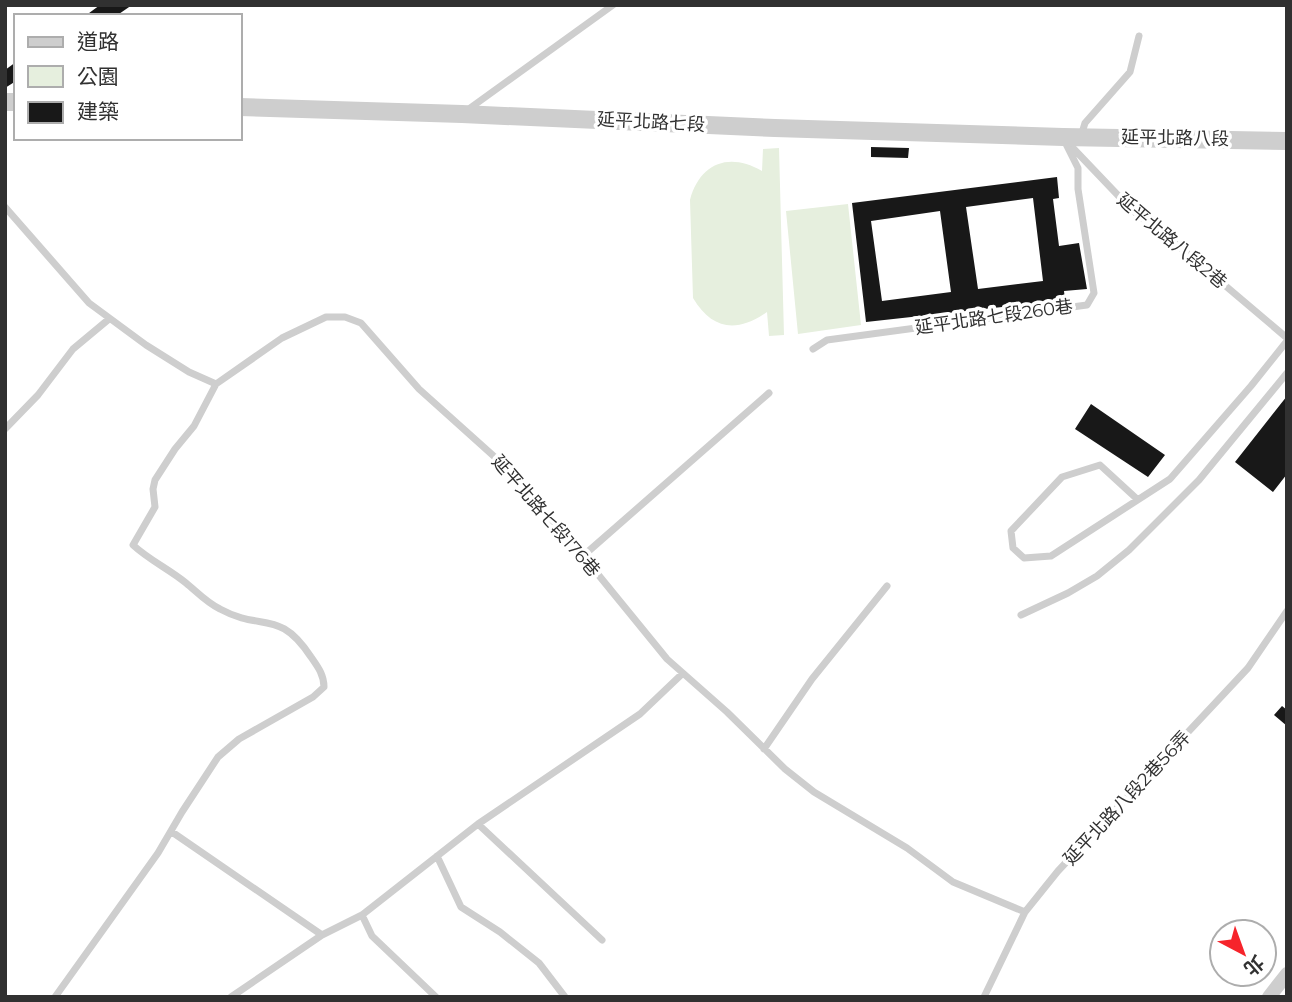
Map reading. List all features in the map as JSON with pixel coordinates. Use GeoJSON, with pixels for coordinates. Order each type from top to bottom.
{"type":"FeatureCollection","features":[{"type":"Feature","properties":{"kind":"street","name":"延平北路七段"},"geometry":{"type":"LineString","coordinates":[[242,107],[1072,137]]}},
{"type":"Feature","properties":{"kind":"street","name":"延平北路八段"},"geometry":{"type":"LineString","coordinates":[[1072,137],[1287,141]]}},
{"type":"Feature","properties":{"kind":"street"},"geometry":{"type":"LineString","coordinates":[[1269,997],[1287,974]]}},
{"type":"Feature","properties":{"kind":"lane"},"geometry":{"type":"LineString","coordinates":[[462,114],[613,5]]}},
{"type":"Feature","properties":{"kind":"lane"},"geometry":{"type":"LineString","coordinates":[[1072,137],[1130,72],[1139,36]]}},
{"type":"Feature","properties":{"kind":"lane","name":"延平北路八段2巷"},"geometry":{"type":"LineString","coordinates":[[1072,137],[1132,210],[1182,249],[1287,340]]}},
{"type":"Feature","properties":{"kind":"lane","name":"延平北路七段260巷"},"geometry":{"type":"LineString","coordinates":[[813,349],[827,340],[1087,304],[1094,293],[1072,137]]}},
{"type":"Feature","properties":{"kind":"lane"},"geometry":{"type":"LineString","coordinates":[[5,207],[89,303],[189,372],[216,384],[194,426],[155,480],[155,507],[133,545],[223,611],[289,629],[305,648],[324,679],[324,687],[313,697],[239,739],[224,752],[181,812],[172,832],[140,880],[55,997]]}},
{"type":"Feature","properties":{"kind":"lane","name":"延平北路七段176巷"},"geometry":{"type":"LineString","coordinates":[[216,384],[282,338],[326,317],[345,317],[361,323],[419,389],[508,469],[667,659],[764,749],[814,792],[907,848],[953,882],[1025,912]]}},
{"type":"Feature","properties":{"kind":"lane"},"geometry":{"type":"LineString","coordinates":[[5,429],[38,395],[73,349],[109,319]]}},
{"type":"Feature","properties":{"kind":"lane"},"geometry":{"type":"LineString","coordinates":[[1137,499],[1100,465],[1062,477],[1011,531],[1013,548],[1024,558],[1051,556],[1170,480],[1287,340]]}},
{"type":"Feature","properties":{"kind":"lane"},"geometry":{"type":"LineString","coordinates":[[1021,615],[1097,576],[1129,550],[1199,481],[1287,373]]}},
{"type":"Feature","properties":{"kind":"lane"},"geometry":{"type":"LineString","coordinates":[[583,556],[769,393]]}},
{"type":"Feature","properties":{"kind":"lane"},"geometry":{"type":"LineString","coordinates":[[764,749],[812,679],[887,586]]}},
{"type":"Feature","properties":{"kind":"lane","name":"延平北路八段2巷56弄"},"geometry":{"type":"LineString","coordinates":[[984,997],[1025,912],[1103,822],[1240,678],[1287,611]]}},
{"type":"Feature","properties":{"kind":"lane"},"geometry":{"type":"LineString","coordinates":[[231,997],[322,935],[362,915],[478,824],[640,714],[682,674]]}},
{"type":"Feature","properties":{"kind":"lane"},"geometry":{"type":"LineString","coordinates":[[478,824],[602,940]]}},
{"type":"Feature","properties":{"kind":"lane"},"geometry":{"type":"LineString","coordinates":[[172,832],[322,935]]}},
{"type":"Feature","properties":{"kind":"lane"},"geometry":{"type":"LineString","coordinates":[[437,856],[461,907],[499,932],[538,963],[565,997]]}},
{"type":"Feature","properties":{"kind":"lane"},"geometry":{"type":"LineString","coordinates":[[362,915],[372,936],[436,997]]}},
{"type":"Feature","properties":{"kind":"green space"},"geometry":{"type":"Polygon","coordinates":[[[779,148],[784,335],[769,336],[767,312],[745,323],[726,325],[708,317],[693,298],[690,200],[701,177],[717,164],[738,162],[762,171],[763,149],[779,148]]]}},
{"type":"Feature","properties":{"kind":"green space"},"geometry":{"type":"Polygon","coordinates":[[[848,204],[861,325],[798,334],[786,211],[848,204]]]}},
{"type":"Feature","properties":{"kind":"building"},"geometry":{"type":"Polygon","coordinates":[[[100,5],[132,5],[119,14],[88,14],[100,5]]]}},
{"type":"Feature","properties":{"kind":"building"},"geometry":{"type":"Polygon","coordinates":[[[14,63],[14,82],[5,88],[5,70],[14,63]]]}},
{"type":"Feature","properties":{"kind":"building"},"geometry":{"type":"Polygon","coordinates":[[[871,147],[909,148],[908,158],[871,157],[871,147]]]}},
{"type":"Feature","properties":{"kind":"building"},"geometry":{"type":"Polygon","coordinates":[[[1057,177],[1059,198],[1053,199],[1059,246],[1079,243],[1087,289],[1064,291],[1065,300],[866,322],[852,203],[1057,177]],[[1033,198],[966,207],[978,289],[1043,281],[1033,198]],[[940,211],[871,221],[882,301],[951,292],[940,211]]]}},
{"type":"Feature","properties":{"kind":"building"},"geometry":{"type":"Polygon","coordinates":[[[1287,396],[1287,474],[1273,492],[1235,462],[1287,396]]]}},
{"type":"Feature","properties":{"kind":"building"},"geometry":{"type":"Polygon","coordinates":[[[1091,404],[1165,455],[1148,477],[1075,429],[1091,404]]]}},
{"type":"Feature","properties":{"kind":"building"},"geometry":{"type":"Polygon","coordinates":[[[1282,706],[1287,710],[1287,726],[1274,715],[1282,706]]]}}]}
